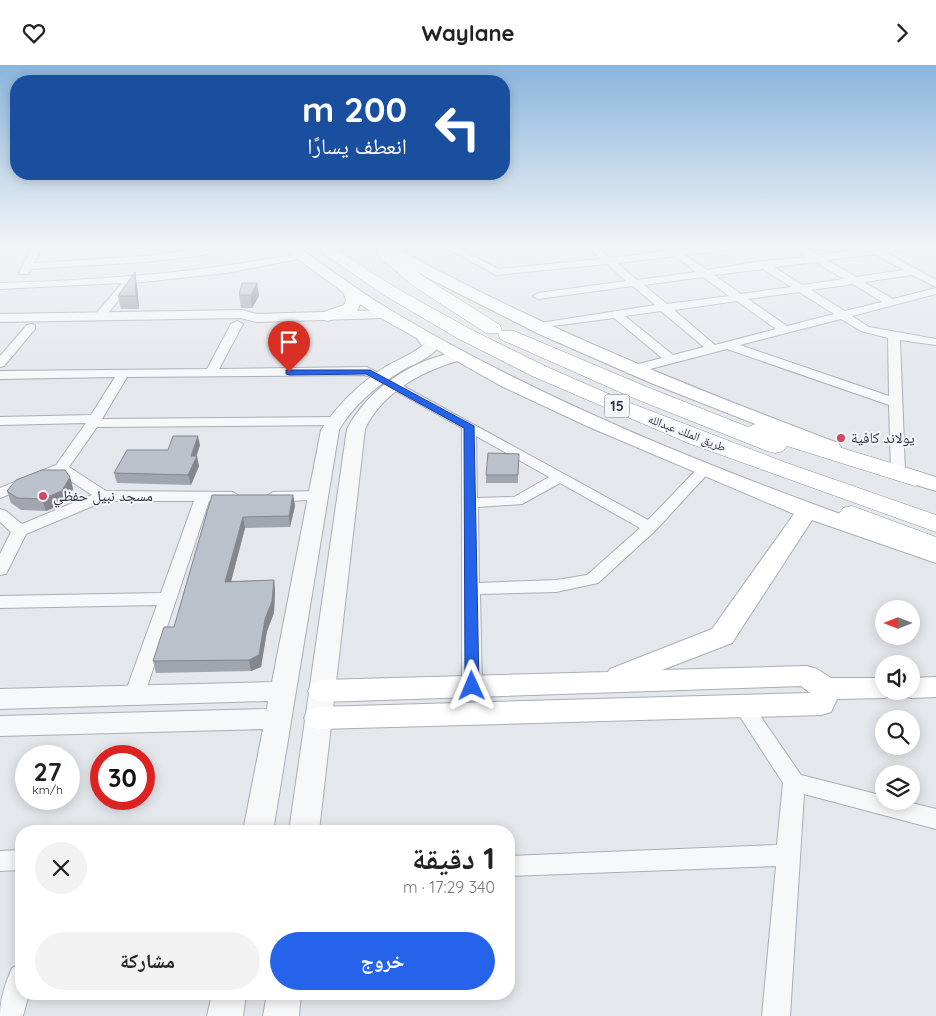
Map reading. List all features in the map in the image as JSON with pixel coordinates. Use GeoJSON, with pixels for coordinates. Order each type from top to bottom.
{"type":"FeatureCollection","features":[{"type":"Feature","properties":{"kind":"highway","name":"طريق الملك عبدالله"},"geometry":{"type":"LineString","coordinates":[[385,289],[467,336],[594,397],[831,488],[936,524]]}},
{"type":"Feature","properties":{"kind":"highway","name":"طريق الملك عبدالله"},"geometry":{"type":"LineString","coordinates":[[420,289],[493,329],[638,393],[852,476],[936,504]]}},
{"type":"Feature","properties":{"kind":"highway"},"geometry":{"type":"LineString","coordinates":[[431,289],[493,329]]}},
{"type":"Feature","properties":{"kind":"highway"},"geometry":{"type":"LineString","coordinates":[[638,393],[916,478]]}},
{"type":"Feature","properties":{"kind":"highway"},"geometry":{"type":"LineString","coordinates":[[594,397],[719,458],[936,547]]}},
{"type":"Feature","properties":{"kind":"main road"},"geometry":{"type":"LineString","coordinates":[[364,289],[399,310],[467,336]]}},
{"type":"Feature","properties":{"kind":"main road"},"geometry":{"type":"LineString","coordinates":[[462,289],[534,327],[630,370],[916,478]]}},
{"type":"Feature","properties":{"kind":"main road"},"geometry":{"type":"LineString","coordinates":[[350,290],[384,314],[459,357],[596,423],[807,511],[936,556]]}},
{"type":"Feature","properties":{"kind":"main road"},"geometry":{"type":"LineString","coordinates":[[327,316],[351,308],[354,300],[350,290]]}},
{"type":"Feature","properties":{"kind":"main road"},"geometry":{"type":"LineString","coordinates":[[603,683],[722,635],[807,511]]}},
{"type":"Feature","properties":{"kind":"main road"},"geometry":{"type":"LineString","coordinates":[[320,704],[472,686],[807,676],[826,689],[875,688]]}},
{"type":"Feature","properties":{"kind":"main road"},"geometry":{"type":"LineString","coordinates":[[920,688],[936,687]]}},
{"type":"Feature","properties":{"kind":"main road"},"geometry":{"type":"LineString","coordinates":[[320,704],[742,706],[821,704],[826,689]]}},
{"type":"Feature","properties":{"kind":"street"},"geometry":{"type":"LineString","coordinates":[[100,316],[122,289]]}},
{"type":"Feature","properties":{"kind":"street"},"geometry":{"type":"LineString","coordinates":[[538,296],[587,289]]}},
{"type":"Feature","properties":{"kind":"street"},"geometry":{"type":"LineString","coordinates":[[642,289],[713,349]]}},
{"type":"Feature","properties":{"kind":"street"},"geometry":{"type":"LineString","coordinates":[[727,289],[786,331]]}},
{"type":"Feature","properties":{"kind":"street"},"geometry":{"type":"LineString","coordinates":[[534,327],[790,289]]}},
{"type":"Feature","properties":{"kind":"street"},"geometry":{"type":"LineString","coordinates":[[802,289],[865,329],[894,336],[936,342]]}},
{"type":"Feature","properties":{"kind":"street"},"geometry":{"type":"LineString","coordinates":[[869,289],[892,303]]}},
{"type":"Feature","properties":{"kind":"street"},"geometry":{"type":"LineString","coordinates":[[630,370],[936,291]]}},
{"type":"Feature","properties":{"kind":"street"},"geometry":{"type":"LineString","coordinates":[[0,318],[242,314],[256,318]]}},
{"type":"Feature","properties":{"kind":"street"},"geometry":{"type":"LineString","coordinates":[[0,328],[237,324],[256,318],[384,314]]}},
{"type":"Feature","properties":{"kind":"street"},"geometry":{"type":"LineString","coordinates":[[616,314],[671,360]]}},
{"type":"Feature","properties":{"kind":"street"},"geometry":{"type":"LineString","coordinates":[[211,373],[237,324]]}},
{"type":"Feature","properties":{"kind":"street"},"geometry":{"type":"LineString","coordinates":[[0,363],[31,327]]}},
{"type":"Feature","properties":{"kind":"street"},"geometry":{"type":"LineString","coordinates":[[894,336],[896,403],[916,478]]}},
{"type":"Feature","properties":{"kind":"street"},"geometry":{"type":"LineString","coordinates":[[305,825],[356,429],[359,419],[389,382],[432,345],[424,337]]}},
{"type":"Feature","properties":{"kind":"street"},"geometry":{"type":"LineString","coordinates":[[728,345],[896,403]]}},
{"type":"Feature","properties":{"kind":"street"},"geometry":{"type":"LineString","coordinates":[[259,825],[330,430],[350,402],[442,358],[459,357]]}},
{"type":"Feature","properties":{"kind":"street"},"geometry":{"type":"LineString","coordinates":[[0,375],[367,371],[650,527]]}},
{"type":"Feature","properties":{"kind":"street"},"geometry":{"type":"LineString","coordinates":[[0,493],[61,468],[94,421],[123,373]]}},
{"type":"Feature","properties":{"kind":"street"},"geometry":{"type":"LineString","coordinates":[[0,421],[336,421]]}},
{"type":"Feature","properties":{"kind":"street"},"geometry":{"type":"LineString","coordinates":[[469,426],[472,686]]}},
{"type":"Feature","properties":{"kind":"street"},"geometry":{"type":"LineString","coordinates":[[61,468],[103,496]]}},
{"type":"Feature","properties":{"kind":"street"},"geometry":{"type":"LineString","coordinates":[[471,589],[556,586],[592,579],[650,527],[705,469]]}},
{"type":"Feature","properties":{"kind":"street"},"geometry":{"type":"LineString","coordinates":[[470,503],[517,501],[560,477]]}},
{"type":"Feature","properties":{"kind":"street"},"geometry":{"type":"LineString","coordinates":[[0,571],[20,531],[103,496],[318,496]]}},
{"type":"Feature","properties":{"kind":"street"},"geometry":{"type":"LineString","coordinates":[[134,695],[204,497]]}},
{"type":"Feature","properties":{"kind":"street"},"geometry":{"type":"LineString","coordinates":[[0,514],[20,531]]}},
{"type":"Feature","properties":{"kind":"street"},"geometry":{"type":"LineString","coordinates":[[0,602],[168,599]]}},
{"type":"Feature","properties":{"kind":"street"},"geometry":{"type":"LineString","coordinates":[[0,699],[283,691]]}},
{"type":"Feature","properties":{"kind":"street"},"geometry":{"type":"LineString","coordinates":[[742,706],[794,782],[790,855],[776,1016]]}},
{"type":"Feature","properties":{"kind":"street"},"geometry":{"type":"LineString","coordinates":[[0,726],[278,719]]}},
{"type":"Feature","properties":{"kind":"street"},"geometry":{"type":"LineString","coordinates":[[794,782],[936,819]]}},
{"type":"Feature","properties":{"kind":"street"},"geometry":{"type":"LineString","coordinates":[[515,866],[790,855]]}},
{"type":"Feature","properties":{"kind":"street"},"geometry":{"type":"LineString","coordinates":[[0,861],[15,860]]}},
{"type":"Feature","properties":{"kind":"street"},"geometry":{"type":"LineString","coordinates":[[9,1016],[15,996]]}},
{"type":"Feature","properties":{"kind":"street"},"geometry":{"type":"LineString","coordinates":[[225,1016],[228,1000]]}},
{"type":"Feature","properties":{"kind":"street"},"geometry":{"type":"LineString","coordinates":[[281,1016],[283,1000]]}},
{"type":"Feature","properties":{"kind":"building"},"geometry":{"type":"Polygon","coordinates":[[[123,289],[136,289],[136,296],[118,296],[123,289]]]}},
{"type":"Feature","properties":{"kind":"building"},"geometry":{"type":"Polygon","coordinates":[[[240,289],[254,289],[251,295],[239,295],[240,289]]]}},
{"type":"Feature","properties":{"kind":"building"},"geometry":{"type":"Polygon","coordinates":[[[173,436],[198,436],[191,456],[197,456],[188,475],[114,473],[127,450],[168,450],[173,436]]]}},
{"type":"Feature","properties":{"kind":"building"},"geometry":{"type":"Polygon","coordinates":[[[488,453],[519,454],[518,475],[486,475],[488,453]]]}},
{"type":"Feature","properties":{"kind":"building"},"geometry":{"type":"Polygon","coordinates":[[[42,470],[65,470],[70,477],[62,491],[42,499],[17,498],[7,491],[16,480],[42,470]]]}},
{"type":"Feature","properties":{"kind":"building"},"geometry":{"type":"Polygon","coordinates":[[[212,495],[293,495],[289,516],[243,517],[225,582],[274,580],[272,601],[265,619],[259,655],[249,660],[153,661],[164,627],[174,627],[212,495]]]}},
{"type":"Feature","properties":{"kind":"place","name":"يولاند كافية"},"geometry":{"type":"Point","coordinates":[841,438]}},
{"type":"Feature","properties":{"kind":"place","name":"مسجد نبيل حفظي"},"geometry":{"type":"Point","coordinates":[43,496]}},
{"type":"Feature","properties":{"kind":"route"},"geometry":{"type":"LineString","coordinates":[[289,372],[367,371],[469,426],[472,686]]}}]}
